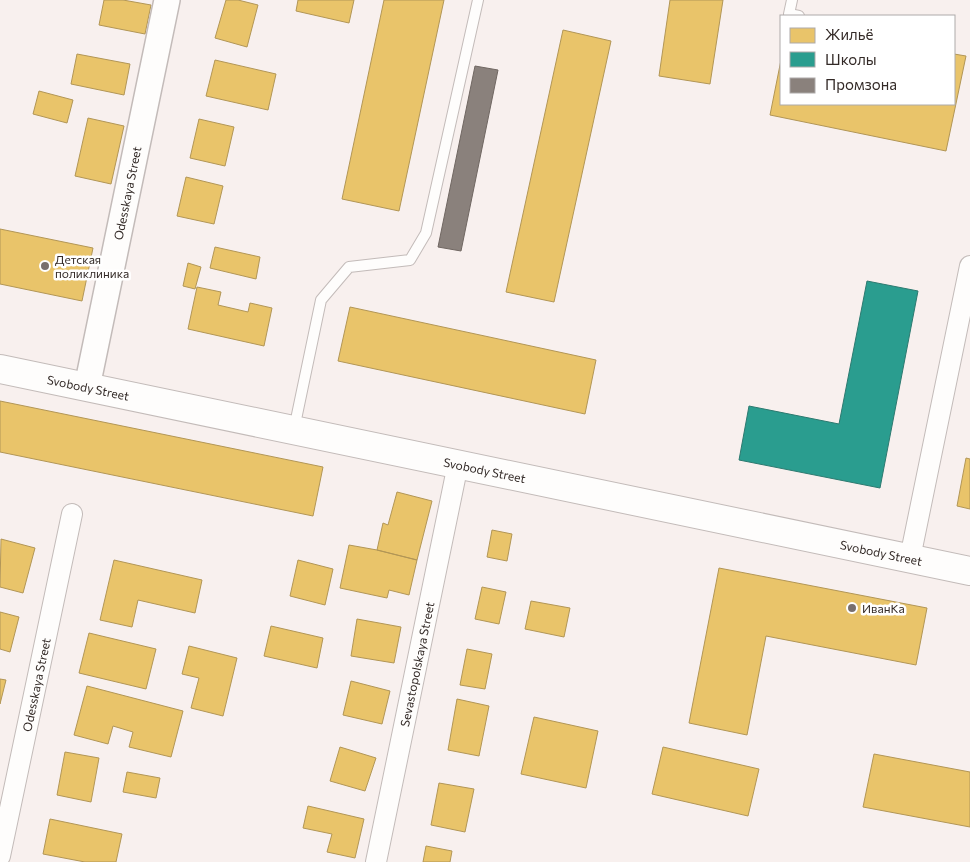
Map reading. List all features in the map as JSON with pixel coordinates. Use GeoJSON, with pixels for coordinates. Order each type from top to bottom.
{"type":"FeatureCollection","features":[{"type":"Feature","properties":{"kind":"main road","name":"Svobody Street"},"geometry":{"type":"LineString","coordinates":[[0,369],[970,571]]}},
{"type":"Feature","properties":{"kind":"street","name":"Odesskaya Street"},"geometry":{"type":"LineString","coordinates":[[86,387],[167,0]]}},
{"type":"Feature","properties":{"kind":"street"},"geometry":{"type":"LineString","coordinates":[[910,558],[970,266]]}},
{"type":"Feature","properties":{"kind":"street","name":"Sevastopolskaya Street"},"geometry":{"type":"LineString","coordinates":[[376,862],[458,464]]}},
{"type":"Feature","properties":{"kind":"street","name":"Odesskaya Street"},"geometry":{"type":"LineString","coordinates":[[0,856],[72,514]]}},
{"type":"Feature","properties":{"kind":"lane"},"geometry":{"type":"LineString","coordinates":[[293,430],[320,300],[349,267],[410,260],[426,233],[478,0]]}},
{"type":"Feature","properties":{"kind":"lane"},"geometry":{"type":"LineString","coordinates":[[792,0],[789,14],[794,15]]}},
{"type":"Feature","properties":{"kind":"building: Жильё"},"geometry":{"type":"Polygon","coordinates":[[[104,0],[123,0],[151,5],[145,34],[99,25],[104,0]]]}},
{"type":"Feature","properties":{"kind":"building: Жильё"},"geometry":{"type":"Polygon","coordinates":[[[226,0],[238,0],[258,5],[247,47],[215,38],[226,0]]]}},
{"type":"Feature","properties":{"kind":"building: Жильё"},"geometry":{"type":"Polygon","coordinates":[[[298,0],[354,0],[349,23],[296,11],[298,0]]]}},
{"type":"Feature","properties":{"kind":"building: Жильё"},"geometry":{"type":"Polygon","coordinates":[[[384,0],[444,0],[399,211],[342,199],[384,0]]]}},
{"type":"Feature","properties":{"kind":"building: Жильё"},"geometry":{"type":"Polygon","coordinates":[[[670,0],[723,0],[710,84],[659,76],[670,0]]]}},
{"type":"Feature","properties":{"kind":"building: Жильё"},"geometry":{"type":"Polygon","coordinates":[[[563,30],[611,41],[554,302],[506,292],[563,30]]]}},
{"type":"Feature","properties":{"kind":"building: Жильё"},"geometry":{"type":"Polygon","coordinates":[[[77,54],[130,64],[124,95],[71,84],[77,54]]]}},
{"type":"Feature","properties":{"kind":"building: Жильё"},"geometry":{"type":"Polygon","coordinates":[[[955,54],[966,56],[946,151],[770,115],[780,65],[780,105],[955,105],[955,54]]]}},
{"type":"Feature","properties":{"kind":"building: Жильё"},"geometry":{"type":"Polygon","coordinates":[[[215,60],[276,74],[268,110],[206,96],[215,60]]]}},
{"type":"Feature","properties":{"kind":"building: Жильё"},"geometry":{"type":"Polygon","coordinates":[[[39,91],[73,100],[67,123],[33,114],[39,91]]]}},
{"type":"Feature","properties":{"kind":"building: Жильё"},"geometry":{"type":"Polygon","coordinates":[[[88,118],[124,126],[111,184],[75,176],[88,118]]]}},
{"type":"Feature","properties":{"kind":"building: Жильё"},"geometry":{"type":"Polygon","coordinates":[[[199,119],[234,127],[225,166],[190,158],[199,119]]]}},
{"type":"Feature","properties":{"kind":"building: Жильё"},"geometry":{"type":"Polygon","coordinates":[[[186,177],[223,186],[214,224],[177,216],[186,177]]]}},
{"type":"Feature","properties":{"kind":"building: Жильё","name":"Детская поликлиника"},"geometry":{"type":"Polygon","coordinates":[[[0,229],[93,248],[82,301],[0,284],[0,229]]]}},
{"type":"Feature","properties":{"kind":"building: Жильё"},"geometry":{"type":"Polygon","coordinates":[[[215,247],[260,257],[256,279],[210,268],[215,247]]]}},
{"type":"Feature","properties":{"kind":"building: Жильё"},"geometry":{"type":"Polygon","coordinates":[[[188,263],[201,267],[195,289],[183,286],[188,263]]]}},
{"type":"Feature","properties":{"kind":"building: Жильё"},"geometry":{"type":"Polygon","coordinates":[[[197,287],[221,292],[218,305],[248,312],[250,303],[272,308],[264,346],[188,329],[197,287]]]}},
{"type":"Feature","properties":{"kind":"building: Жильё"},"geometry":{"type":"Polygon","coordinates":[[[350,307],[596,360],[585,414],[338,361],[350,307]]]}},
{"type":"Feature","properties":{"kind":"building: Жильё"},"geometry":{"type":"Polygon","coordinates":[[[0,401],[323,467],[313,516],[0,452],[0,401]]]}},
{"type":"Feature","properties":{"kind":"building: Жильё"},"geometry":{"type":"Polygon","coordinates":[[[966,458],[970,459],[970,509],[957,506],[966,458]]]}},
{"type":"Feature","properties":{"kind":"building: Жильё"},"geometry":{"type":"Polygon","coordinates":[[[397,492],[432,501],[417,560],[377,550],[383,523],[388,525],[397,492]]]}},
{"type":"Feature","properties":{"kind":"building: Жильё"},"geometry":{"type":"Polygon","coordinates":[[[492,530],[512,534],[507,561],[487,557],[492,530]]]}},
{"type":"Feature","properties":{"kind":"building: Жильё"},"geometry":{"type":"Polygon","coordinates":[[[1,539],[35,548],[23,593],[0,587],[1,539]]]}},
{"type":"Feature","properties":{"kind":"building: Жильё"},"geometry":{"type":"Polygon","coordinates":[[[349,545],[417,560],[409,595],[389,590],[387,598],[340,588],[349,545]]]}},
{"type":"Feature","properties":{"kind":"building: Жильё"},"geometry":{"type":"Polygon","coordinates":[[[114,560],[202,580],[195,613],[138,600],[132,627],[100,620],[114,560]]]}},
{"type":"Feature","properties":{"kind":"building: Жильё"},"geometry":{"type":"Polygon","coordinates":[[[298,560],[333,569],[325,605],[290,596],[298,560]]]}},
{"type":"Feature","properties":{"kind":"building: Жильё"},"geometry":{"type":"Polygon","coordinates":[[[719,568],[927,608],[916,665],[766,636],[747,735],[689,723],[719,568]]]}},
{"type":"Feature","properties":{"kind":"building: Жильё"},"geometry":{"type":"Polygon","coordinates":[[[482,587],[506,592],[499,624],[475,619],[482,587]]]}},
{"type":"Feature","properties":{"kind":"building: Жильё"},"geometry":{"type":"Polygon","coordinates":[[[531,601],[570,608],[564,637],[525,629],[531,601]]]}},
{"type":"Feature","properties":{"kind":"building: Жильё"},"geometry":{"type":"Polygon","coordinates":[[[0,612],[19,617],[10,652],[0,649],[0,612]]]}},
{"type":"Feature","properties":{"kind":"building: Жильё"},"geometry":{"type":"Polygon","coordinates":[[[357,619],[401,627],[394,663],[351,656],[357,619]]]}},
{"type":"Feature","properties":{"kind":"building: Жильё"},"geometry":{"type":"Polygon","coordinates":[[[271,626],[323,638],[317,668],[264,656],[271,626]]]}},
{"type":"Feature","properties":{"kind":"building: Жильё"},"geometry":{"type":"Polygon","coordinates":[[[89,633],[156,649],[146,689],[79,673],[89,633]]]}},
{"type":"Feature","properties":{"kind":"building: Жильё"},"geometry":{"type":"Polygon","coordinates":[[[189,646],[237,658],[223,716],[191,708],[199,678],[182,674],[189,646]]]}},
{"type":"Feature","properties":{"kind":"building: Жильё"},"geometry":{"type":"Polygon","coordinates":[[[467,649],[492,654],[485,689],[460,685],[467,649]]]}},
{"type":"Feature","properties":{"kind":"building: Жильё"},"geometry":{"type":"Polygon","coordinates":[[[0,679],[6,680],[0,704],[0,679]]]}},
{"type":"Feature","properties":{"kind":"building: Жильё"},"geometry":{"type":"Polygon","coordinates":[[[351,681],[390,691],[382,724],[343,715],[351,681]]]}},
{"type":"Feature","properties":{"kind":"building: Жильё"},"geometry":{"type":"Polygon","coordinates":[[[87,686],[183,711],[171,757],[129,747],[133,732],[113,726],[108,744],[74,735],[87,686]]]}},
{"type":"Feature","properties":{"kind":"building: Жильё"},"geometry":{"type":"Polygon","coordinates":[[[457,699],[489,706],[479,756],[448,750],[457,699]]]}},
{"type":"Feature","properties":{"kind":"building: Жильё"},"geometry":{"type":"Polygon","coordinates":[[[534,717],[598,731],[586,788],[521,774],[534,717]]]}},
{"type":"Feature","properties":{"kind":"building: Жильё"},"geometry":{"type":"Polygon","coordinates":[[[340,747],[376,758],[365,791],[330,781],[340,747]]]}},
{"type":"Feature","properties":{"kind":"building: Жильё"},"geometry":{"type":"Polygon","coordinates":[[[663,747],[759,769],[748,816],[652,794],[663,747]]]}},
{"type":"Feature","properties":{"kind":"building: Жильё"},"geometry":{"type":"Polygon","coordinates":[[[65,752],[99,758],[91,802],[57,795],[65,752]]]}},
{"type":"Feature","properties":{"kind":"building: Жильё"},"geometry":{"type":"Polygon","coordinates":[[[874,754],[970,772],[970,827],[863,807],[874,754]]]}},
{"type":"Feature","properties":{"kind":"building: Жильё"},"geometry":{"type":"Polygon","coordinates":[[[127,772],[160,778],[156,798],[123,792],[127,772]]]}},
{"type":"Feature","properties":{"kind":"building: Жильё"},"geometry":{"type":"Polygon","coordinates":[[[439,783],[474,789],[465,832],[431,825],[439,783]]]}},
{"type":"Feature","properties":{"kind":"building: Жильё"},"geometry":{"type":"Polygon","coordinates":[[[308,806],[364,819],[355,858],[327,852],[332,834],[303,828],[308,806]]]}},
{"type":"Feature","properties":{"kind":"building: Жильё"},"geometry":{"type":"Polygon","coordinates":[[[50,819],[122,834],[116,862],[85,862],[43,854],[50,819]]]}},
{"type":"Feature","properties":{"kind":"building: Жильё"},"geometry":{"type":"Polygon","coordinates":[[[426,846],[452,851],[450,862],[423,862],[426,846]]]}},
{"type":"Feature","properties":{"kind":"building: Школы"},"geometry":{"type":"Polygon","coordinates":[[[867,281],[918,291],[880,488],[739,460],[749,406],[839,424],[867,281]]]}},
{"type":"Feature","properties":{"kind":"building: Промзона"},"geometry":{"type":"Polygon","coordinates":[[[475,66],[498,70],[461,251],[438,247],[475,66]]]}},
{"type":"Feature","properties":{"kind":"place","name":"Детская поликлиника"},"geometry":{"type":"Point","coordinates":[45,266]}},
{"type":"Feature","properties":{"kind":"place","name":"ИванКа"},"geometry":{"type":"Point","coordinates":[852,608]}}]}
